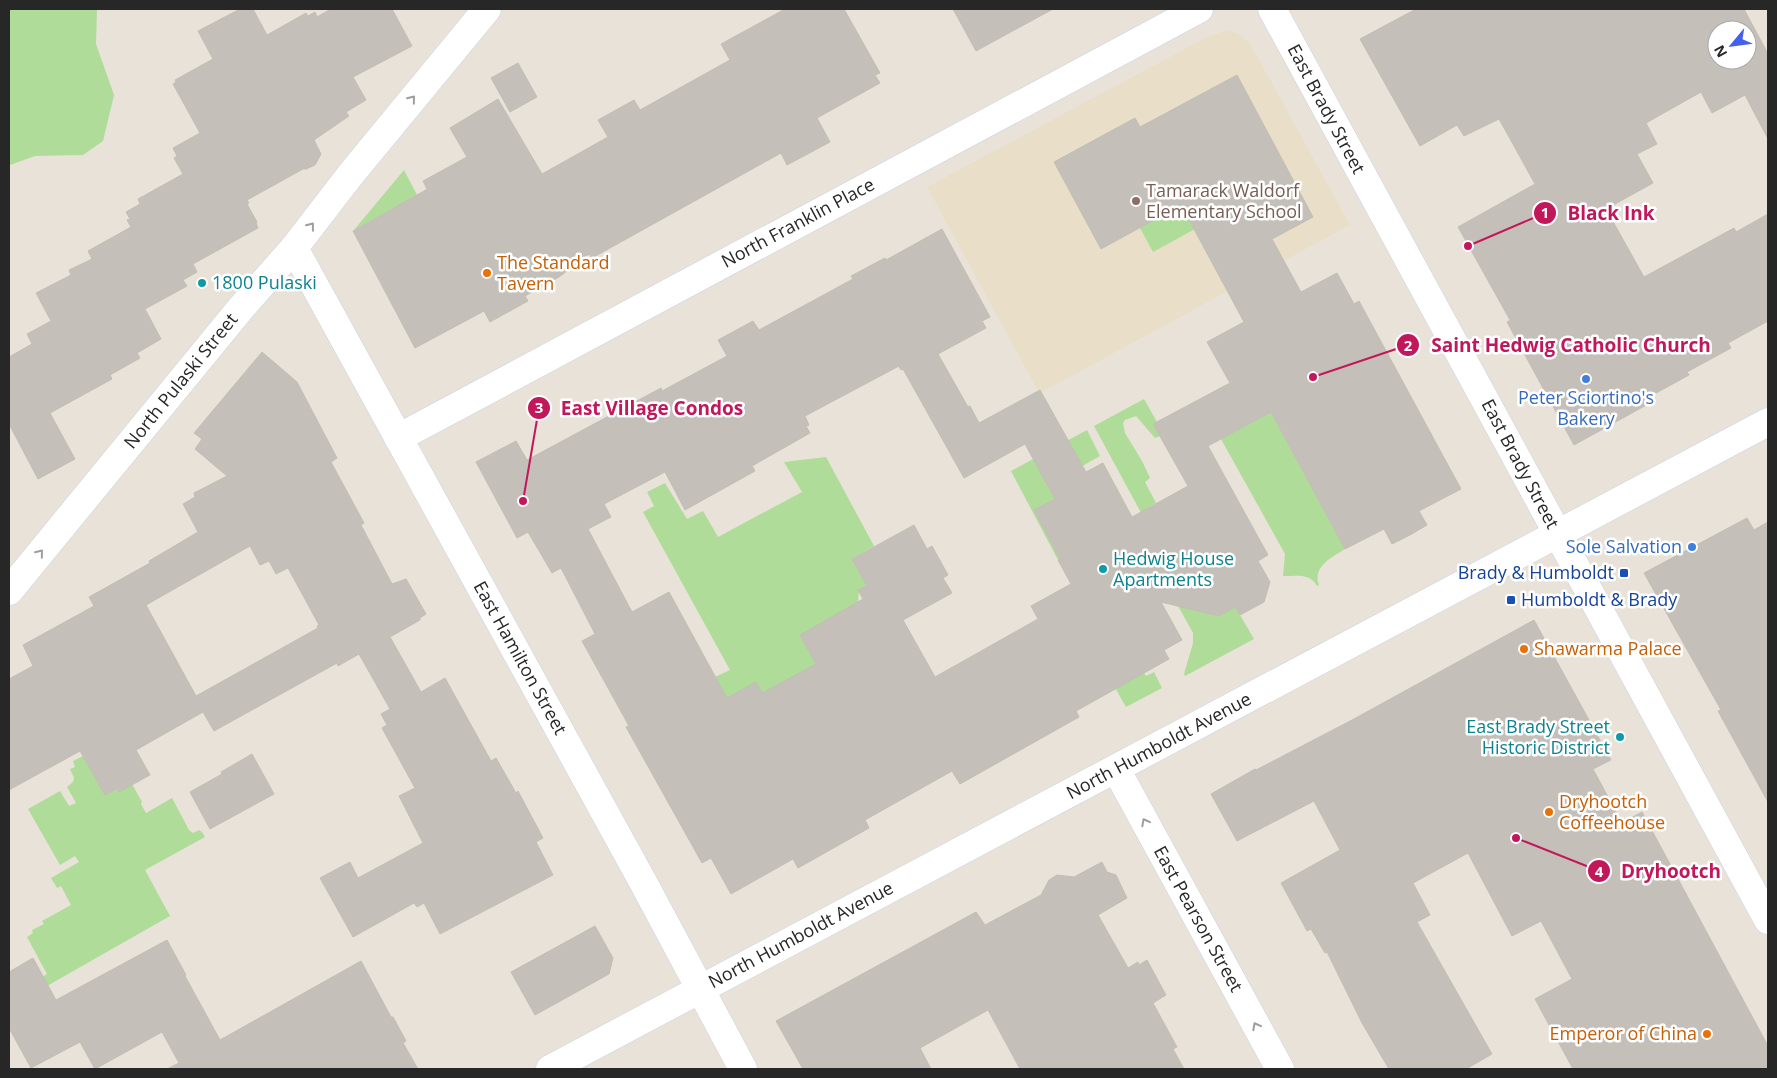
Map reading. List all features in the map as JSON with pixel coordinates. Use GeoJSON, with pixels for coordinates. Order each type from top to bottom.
{"type":"FeatureCollection","features":[{"type":"Feature","properties":{"kind":"street","name":"North Pulaski Street"},"geometry":{"type":"LineString","coordinates":[[9,591],[241,308],[294,248],[351,174],[487,9]]}},
{"type":"Feature","properties":{"kind":"street","name":"North Franklin Place"},"geometry":{"type":"LineString","coordinates":[[398,438],[1198,9]]}},
{"type":"Feature","properties":{"kind":"street","name":"East Brady Street"},"geometry":{"type":"LineString","coordinates":[[1272,9],[1768,920]]}},
{"type":"Feature","properties":{"kind":"street","name":"East Hamilton Street"},"geometry":{"type":"LineString","coordinates":[[294,248],[701,989],[743,1069]]}},
{"type":"Feature","properties":{"kind":"street","name":"North Humboldt Avenue"},"geometry":{"type":"LineString","coordinates":[[550,1069],[1768,422]]}},
{"type":"Feature","properties":{"kind":"street","name":"East Pearson Street"},"geometry":{"type":"LineString","coordinates":[[1116,768],[1280,1069]]}},
{"type":"Feature","properties":{"kind":"shaded area","name":"Tamarack Waldorf Elementary School"},"geometry":{"type":"Polygon","coordinates":[[[1227,30],[1239,34],[1251,45],[1350,225],[1042,392],[1038,391],[927,187],[1209,36],[1227,30]]]}},
{"type":"Feature","properties":{"kind":"green space"},"geometry":{"type":"Polygon","coordinates":[[[9,9],[97,9],[96,44],[114,95],[103,141],[83,155],[35,156],[10,165],[9,168],[9,9]]]}},
{"type":"Feature","properties":{"kind":"green space"},"geometry":{"type":"Polygon","coordinates":[[[404,170],[417,195],[354,230],[404,170]]]}},
{"type":"Feature","properties":{"kind":"green space"},"geometry":{"type":"Polygon","coordinates":[[[1173,189],[1195,229],[1153,252],[1140,228],[1173,189]]]}},
{"type":"Feature","properties":{"kind":"green space"},"geometry":{"type":"Polygon","coordinates":[[[1144,399],[1157,422],[1153,424],[1160,436],[1155,438],[1136,416],[1125,420],[1123,423],[1125,433],[1150,478],[1145,482],[1156,503],[1148,508],[1233,603],[1254,639],[1185,676],[1193,643],[1193,633],[1138,533],[1145,520],[1094,426],[1144,399]]]}},
{"type":"Feature","properties":{"kind":"green space"},"geometry":{"type":"Polygon","coordinates":[[[1271,412],[1345,549],[1324,563],[1318,573],[1319,585],[1317,586],[1307,577],[1283,576],[1285,554],[1221,439],[1271,412]]]}},
{"type":"Feature","properties":{"kind":"green space"},"geometry":{"type":"Polygon","coordinates":[[[1087,430],[1100,456],[1070,473],[1077,487],[1034,510],[1060,559],[1058,560],[1011,471],[1087,430]]]}},
{"type":"Feature","properties":{"kind":"green space"},"geometry":{"type":"Polygon","coordinates":[[[826,457],[874,546],[852,559],[867,586],[859,590],[858,603],[832,674],[751,740],[715,677],[730,670],[643,512],[654,506],[647,492],[665,483],[687,519],[703,511],[718,537],[802,492],[784,462],[826,457]]]}},
{"type":"Feature","properties":{"kind":"green space"},"geometry":{"type":"Polygon","coordinates":[[[1100,661],[1139,664],[1146,676],[1154,672],[1162,688],[1126,707],[1100,661]]]}},
{"type":"Feature","properties":{"kind":"green space"},"geometry":{"type":"Polygon","coordinates":[[[83,756],[105,795],[118,788],[119,791],[132,784],[146,813],[172,798],[189,830],[193,833],[199,830],[205,837],[145,870],[170,916],[47,986],[40,978],[47,974],[27,937],[33,933],[32,930],[44,924],[42,921],[71,905],[61,886],[57,888],[51,878],[79,862],[75,856],[60,865],[28,809],[60,791],[69,806],[76,803],[67,787],[73,782],[74,778],[70,769],[75,767],[73,761],[83,756]]]}},
{"type":"Feature","properties":{"kind":"building"},"geometry":{"type":"Polygon","coordinates":[[[240,9],[253,9],[267,35],[306,13],[308,16],[315,12],[317,17],[331,9],[392,9],[412,46],[353,77],[366,100],[346,112],[349,116],[314,140],[321,154],[315,165],[303,169],[247,200],[258,228],[193,264],[197,272],[183,280],[187,286],[145,309],[161,339],[137,353],[140,358],[110,375],[112,379],[50,413],[75,459],[38,479],[9,424],[9,357],[32,344],[27,334],[51,321],[36,293],[71,275],[69,270],[92,259],[88,251],[131,227],[127,220],[130,219],[126,212],[140,204],[138,199],[183,174],[174,158],[177,156],[173,148],[200,133],[173,84],[176,82],[175,80],[213,59],[198,31],[240,9]]]}},
{"type":"Feature","properties":{"kind":"building"},"geometry":{"type":"Polygon","coordinates":[[[785,9],[844,9],[880,73],[875,75],[880,83],[817,118],[830,142],[787,165],[781,153],[592,258],[589,254],[559,277],[525,296],[528,301],[490,322],[484,311],[415,348],[353,231],[424,191],[427,189],[423,181],[467,157],[450,128],[498,99],[542,174],[608,137],[598,120],[634,100],[640,110],[730,60],[721,44],[785,9]]]}},
{"type":"Feature","properties":{"kind":"building"},"geometry":{"type":"Polygon","coordinates":[[[953,9],[1053,9],[976,51],[953,9]]]}},
{"type":"Feature","properties":{"kind":"building"},"geometry":{"type":"Polygon","coordinates":[[[1416,9],[1744,9],[1750,20],[1707,20],[1707,70],[1757,70],[1757,33],[1768,54],[1768,139],[1745,95],[1712,113],[1701,92],[1646,123],[1657,144],[1637,154],[1653,183],[1606,209],[1644,277],[1734,228],[1736,232],[1768,214],[1768,321],[1728,343],[1731,348],[1687,372],[1689,375],[1647,398],[1650,403],[1574,445],[1507,322],[1510,320],[1458,227],[1535,184],[1499,119],[1464,136],[1457,125],[1420,146],[1360,39],[1416,9]]]}},
{"type":"Feature","properties":{"kind":"building"},"geometry":{"type":"Polygon","coordinates":[[[518,63],[537,97],[510,112],[491,78],[518,63]]]}},
{"type":"Feature","properties":{"kind":"building"},"geometry":{"type":"Polygon","coordinates":[[[1237,75],[1313,217],[1272,239],[1301,292],[1337,273],[1354,304],[1359,301],[1461,489],[1419,511],[1427,525],[1410,535],[1392,544],[1384,529],[1345,549],[1271,412],[1208,446],[1268,555],[1258,561],[1270,582],[1264,602],[1240,615],[1235,607],[1219,616],[1161,602],[1182,640],[1164,650],[1169,659],[1076,711],[1079,717],[960,784],[952,771],[865,820],[869,828],[798,868],[793,859],[731,894],[711,858],[702,863],[626,727],[629,726],[582,641],[595,634],[561,568],[552,573],[528,532],[517,538],[476,462],[516,441],[527,460],[661,388],[662,391],[727,356],[718,340],[753,321],[759,330],[853,279],[851,276],[885,258],[886,260],[942,229],[990,317],[982,321],[986,328],[938,354],[968,407],[970,406],[979,423],[1040,390],[1086,472],[1103,463],[1132,517],[1188,486],[1153,424],[1230,383],[1207,342],[1244,322],[1181,205],[1101,249],[1054,162],[1135,118],[1140,127],[1237,75]],[[899,366],[805,416],[809,425],[806,426],[810,433],[752,466],[755,471],[685,510],[665,472],[604,504],[611,517],[588,529],[632,612],[669,592],[727,698],[756,682],[762,693],[816,664],[800,635],[863,599],[858,590],[867,586],[852,559],[914,525],[927,549],[932,546],[948,575],[943,578],[952,593],[903,620],[935,677],[1038,619],[1031,606],[1071,584],[1034,510],[1055,499],[1025,444],[964,478],[903,369],[901,370],[899,366]]]}},
{"type":"Feature","properties":{"kind":"building"},"geometry":{"type":"Polygon","coordinates":[[[262,352],[297,382],[337,458],[331,462],[364,523],[361,525],[392,584],[406,579],[426,614],[420,620],[390,637],[421,692],[445,678],[491,761],[496,758],[516,793],[518,791],[543,838],[536,842],[553,875],[440,934],[424,903],[417,907],[414,903],[353,937],[320,878],[350,862],[358,878],[423,843],[399,796],[415,788],[382,728],[387,725],[381,714],[390,709],[359,654],[338,666],[337,663],[214,731],[203,712],[136,750],[150,775],[119,792],[118,788],[105,795],[80,751],[9,790],[9,679],[33,666],[23,645],[94,606],[89,597],[150,563],[149,561],[198,532],[183,504],[195,497],[194,493],[227,476],[195,449],[202,439],[194,433],[262,352]],[[250,546],[146,605],[196,696],[318,628],[317,626],[319,625],[288,568],[276,574],[269,561],[260,565],[250,546]]]}},
{"type":"Feature","properties":{"kind":"building"},"geometry":{"type":"Polygon","coordinates":[[[1747,518],[1754,530],[1768,522],[1768,802],[1718,711],[1721,710],[1644,573],[1747,518]]]}},
{"type":"Feature","properties":{"kind":"building"},"geometry":{"type":"Polygon","coordinates":[[[1534,620],[1611,760],[1593,769],[1622,823],[1642,812],[1768,1046],[1768,1069],[1573,1069],[1535,999],[1572,979],[1541,921],[1512,936],[1468,853],[1413,883],[1430,915],[1417,922],[1492,1054],[1466,1069],[1389,1069],[1362,1023],[1327,952],[1325,953],[1311,929],[1307,931],[1281,883],[1340,850],[1314,801],[1237,841],[1211,794],[1255,769],[1352,720],[1534,620]]]}},
{"type":"Feature","properties":{"kind":"building"},"geometry":{"type":"Polygon","coordinates":[[[252,754],[274,794],[210,829],[190,792],[252,754]]]}},
{"type":"Feature","properties":{"kind":"building"},"geometry":{"type":"Polygon","coordinates":[[[1102,862],[1107,872],[1116,875],[1127,898],[1098,915],[1128,968],[1138,962],[1139,965],[1147,960],[1166,995],[1153,1003],[1177,1047],[1173,1049],[1184,1069],[1020,1069],[988,1010],[920,1048],[931,1069],[803,1069],[776,1021],[976,912],[985,925],[1041,895],[1049,880],[1057,875],[1074,877],[1102,862]]]}},
{"type":"Feature","properties":{"kind":"building"},"geometry":{"type":"Polygon","coordinates":[[[595,926],[613,958],[609,974],[535,1015],[511,972],[595,926]]]}},
{"type":"Feature","properties":{"kind":"building"},"geometry":{"type":"Polygon","coordinates":[[[167,940],[220,1040],[361,961],[406,1041],[403,1043],[418,1069],[167,1069],[179,1063],[162,1032],[95,1069],[80,1042],[31,1068],[9,1028],[9,972],[33,958],[56,1000],[167,940]]]}},
{"type":"Feature","properties":{"kind":"place","name":"Tamarack Waldorf Elementary School"},"geometry":{"type":"Point","coordinates":[1136,201]}},
{"type":"Feature","properties":{"kind":"place","name":"Black Ink"},"geometry":{"type":"Point","coordinates":[1468,246]}},
{"type":"Feature","properties":{"kind":"place","name":"The Standard Tavern"},"geometry":{"type":"Point","coordinates":[487,273]}},
{"type":"Feature","properties":{"kind":"place","name":"1800 Pulaski"},"geometry":{"type":"Point","coordinates":[202,283]}},
{"type":"Feature","properties":{"kind":"place","name":"Saint Hedwig Catholic Church"},"geometry":{"type":"Point","coordinates":[1313,377]}},
{"type":"Feature","properties":{"kind":"place","name":"Peter Sciortino's Bakery"},"geometry":{"type":"Point","coordinates":[1586,379]}},
{"type":"Feature","properties":{"kind":"place","name":"East Village Condos"},"geometry":{"type":"Point","coordinates":[523,501]}},
{"type":"Feature","properties":{"kind":"place","name":"Sole Salvation"},"geometry":{"type":"Point","coordinates":[1692,547]}},
{"type":"Feature","properties":{"kind":"place","name":"Hedwig House Apartments"},"geometry":{"type":"Point","coordinates":[1103,569]}},
{"type":"Feature","properties":{"kind":"place","name":"Brady & Humboldt"},"geometry":{"type":"Point","coordinates":[1624,573]}},
{"type":"Feature","properties":{"kind":"place","name":"Humboldt & Brady"},"geometry":{"type":"Point","coordinates":[1511,600]}},
{"type":"Feature","properties":{"kind":"place","name":"Shawarma Palace"},"geometry":{"type":"Point","coordinates":[1524,649]}},
{"type":"Feature","properties":{"kind":"place","name":"East Brady Street Historic District"},"geometry":{"type":"Point","coordinates":[1620,737]}},
{"type":"Feature","properties":{"kind":"place","name":"Dryhootch Coffeehouse"},"geometry":{"type":"Point","coordinates":[1549,812]}},
{"type":"Feature","properties":{"kind":"place","name":"Dryhootch"},"geometry":{"type":"Point","coordinates":[1516,838]}},
{"type":"Feature","properties":{"kind":"place","name":"Emperor of China"},"geometry":{"type":"Point","coordinates":[1707,1034]}}]}
